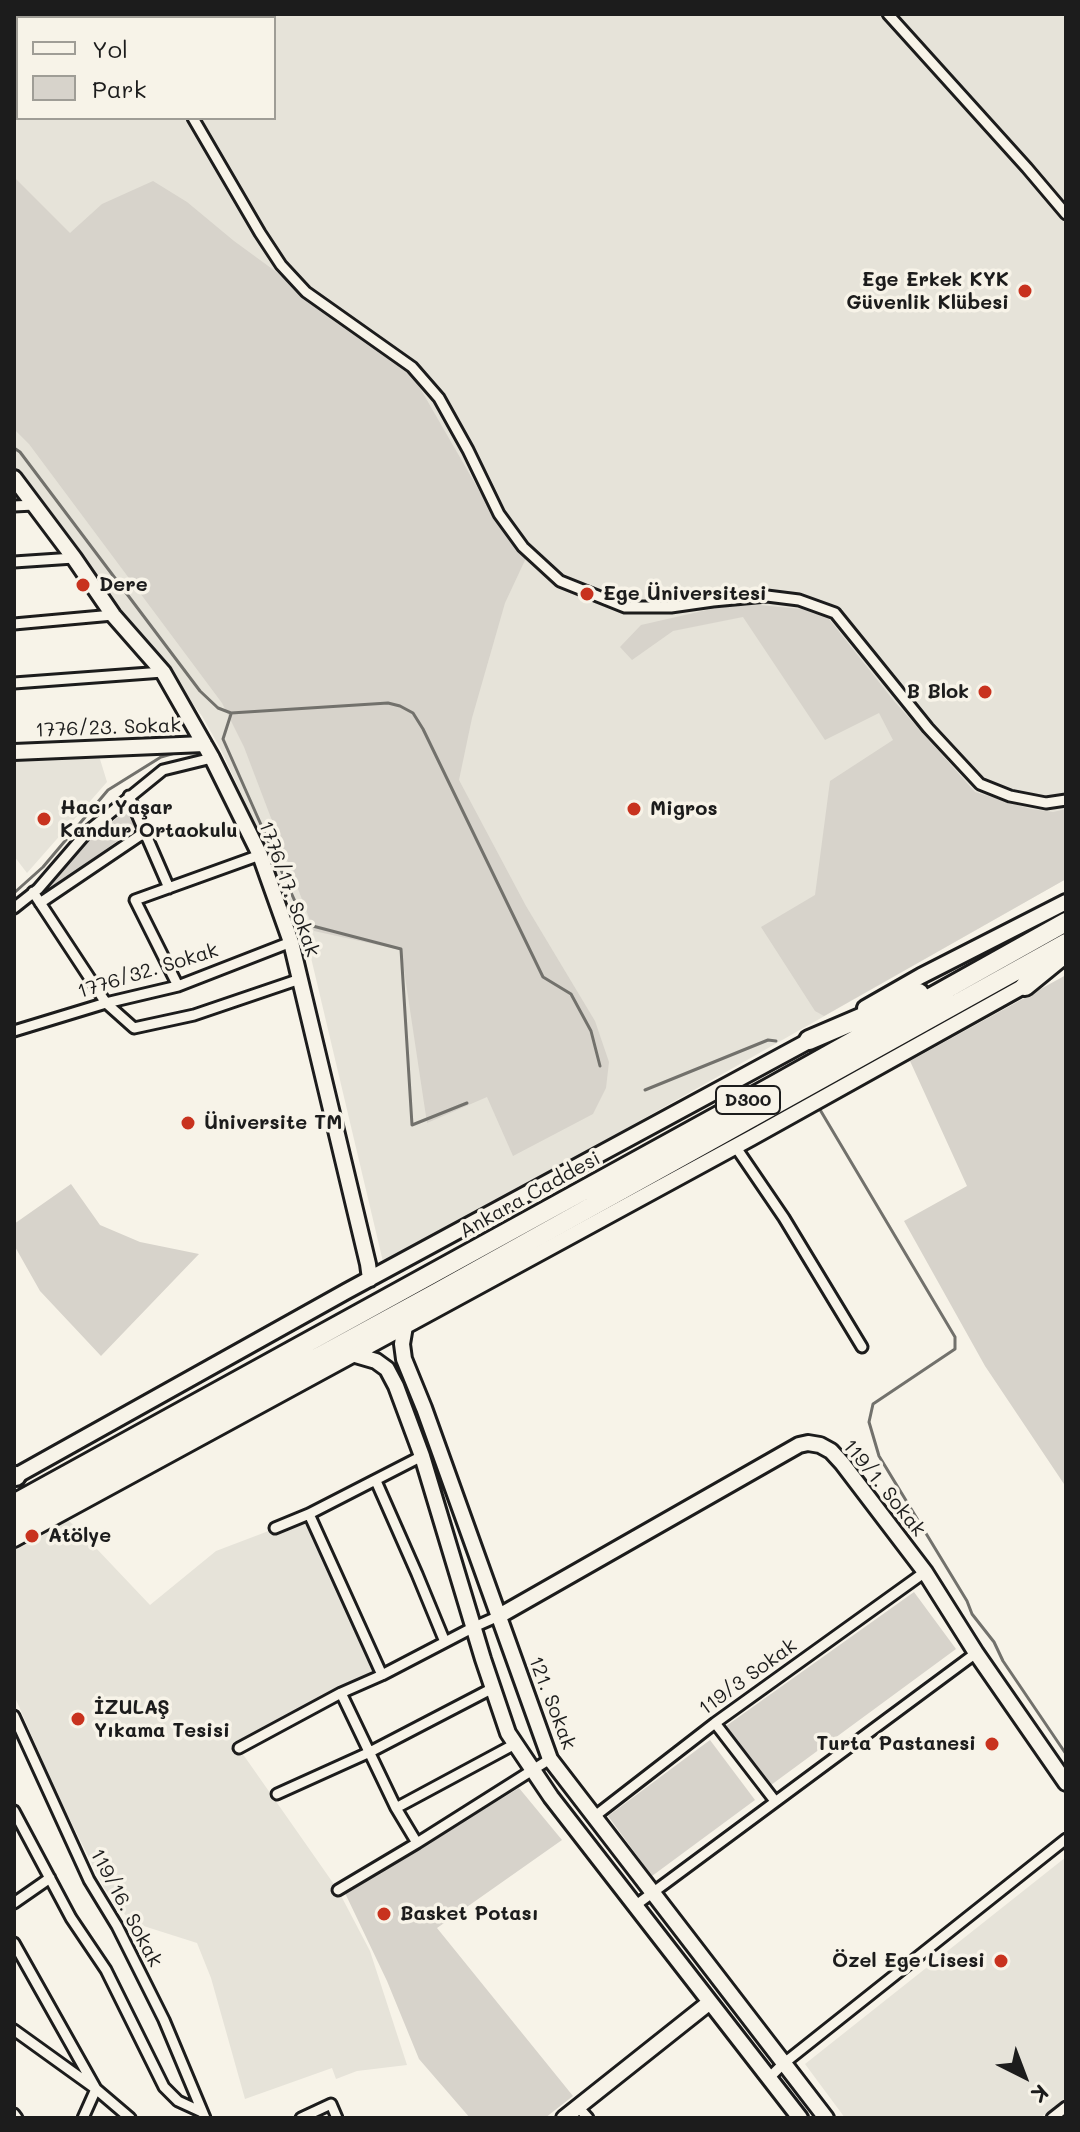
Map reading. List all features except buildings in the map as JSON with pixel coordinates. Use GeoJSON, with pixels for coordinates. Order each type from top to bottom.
{"type":"FeatureCollection","features":[{"type":"Feature","properties":{"kind":"highway","name":"Ankara Caddesi"},"geometry":{"type":"LineString","coordinates":[[14,1523],[1066,922]]}},
{"type":"Feature","properties":{"kind":"highway","name":"Ankara Caddesi"},"geometry":{"type":"LineString","coordinates":[[14,1504],[434,1284],[1066,943]]}},
{"type":"Feature","properties":{"kind":"highway"},"geometry":{"type":"LineString","coordinates":[[1025,986],[1066,952]]}},
{"type":"Feature","properties":{"kind":"highway"},"geometry":{"type":"LineString","coordinates":[[809,1040],[1010,954]]}},
{"type":"Feature","properties":{"kind":"street"},"geometry":{"type":"LineString","coordinates":[[888,14],[1066,214]]}},
{"type":"Feature","properties":{"kind":"street"},"geometry":{"type":"LineString","coordinates":[[194,120],[281,265],[306,292],[412,367],[439,398],[499,514],[523,547],[560,581],[625,607],[671,607],[767,596],[799,600],[835,613],[920,718],[980,784],[1010,796],[1046,803],[1066,800]]}},
{"type":"Feature","properties":{"kind":"street","name":"1776/17. Sokak"},"geometry":{"type":"LineString","coordinates":[[14,478],[113,615],[163,672],[212,758],[260,855],[291,942],[370,1279]]}},
{"type":"Feature","properties":{"kind":"street"},"geometry":{"type":"LineString","coordinates":[[14,506],[34,505]]}},
{"type":"Feature","properties":{"kind":"street"},"geometry":{"type":"LineString","coordinates":[[14,562],[74,558]]}},
{"type":"Feature","properties":{"kind":"street"},"geometry":{"type":"LineString","coordinates":[[14,624],[113,615]]}},
{"type":"Feature","properties":{"kind":"street"},"geometry":{"type":"LineString","coordinates":[[14,683],[163,672]]}},
{"type":"Feature","properties":{"kind":"street","name":"1776/23. Sokak"},"geometry":{"type":"LineString","coordinates":[[14,752],[204,744]]}},
{"type":"Feature","properties":{"kind":"street"},"geometry":{"type":"LineString","coordinates":[[14,908],[33,892],[88,831],[163,770],[212,758]]}},
{"type":"Feature","properties":{"kind":"street"},"geometry":{"type":"LineString","coordinates":[[129,796],[169,888]]}},
{"type":"Feature","properties":{"kind":"street"},"geometry":{"type":"LineString","coordinates":[[40,903],[145,832]]}},
{"type":"Feature","properties":{"kind":"street"},"geometry":{"type":"LineString","coordinates":[[178,986],[135,900],[260,855]]}},
{"type":"Feature","properties":{"kind":"street"},"geometry":{"type":"LineString","coordinates":[[33,892],[106,1003],[134,1028],[194,1015],[300,979]]}},
{"type":"Feature","properties":{"kind":"street","name":"Ankara Caddesi"},"geometry":{"type":"LineString","coordinates":[[15,1477],[921,976],[1066,902]]}},
{"type":"Feature","properties":{"kind":"street","name":"1776/32. Sokak"},"geometry":{"type":"LineString","coordinates":[[14,1031],[106,1003],[178,986],[291,942]]}},
{"type":"Feature","properties":{"kind":"street"},"geometry":{"type":"LineString","coordinates":[[14,1539],[1066,963]]}},
{"type":"Feature","properties":{"kind":"street"},"geometry":{"type":"LineString","coordinates":[[735,1146],[784,1218],[862,1347]]}},
{"type":"Feature","properties":{"kind":"street","name":"121. Sokak"},"geometry":{"type":"LineString","coordinates":[[405,1326],[402,1344],[404,1359],[550,1759],[826,2118]]}},
{"type":"Feature","properties":{"kind":"street"},"geometry":{"type":"LineString","coordinates":[[352,1354],[376,1361],[387,1369],[396,1386],[422,1456],[508,1733],[551,1797],[800,2118]]}},
{"type":"Feature","properties":{"kind":"street","name":"119/1. Sokak"},"geometry":{"type":"LineString","coordinates":[[499,1616],[799,1445],[820,1445],[836,1457],[925,1572],[976,1653],[1066,1783]]}},
{"type":"Feature","properties":{"kind":"street"},"geometry":{"type":"LineString","coordinates":[[275,1528],[422,1456]]}},
{"type":"Feature","properties":{"kind":"street"},"geometry":{"type":"LineString","coordinates":[[376,1481],[445,1642]]}},
{"type":"Feature","properties":{"kind":"street"},"geometry":{"type":"LineString","coordinates":[[309,1514],[382,1675]]}},
{"type":"Feature","properties":{"kind":"street","name":"119/3 Sokak"},"geometry":{"type":"LineString","coordinates":[[595,1816],[715,1723],[925,1572]]}},
{"type":"Feature","properties":{"kind":"street"},"geometry":{"type":"LineString","coordinates":[[239,1748],[341,1693],[499,1616]]}},
{"type":"Feature","properties":{"kind":"street"},"geometry":{"type":"LineString","coordinates":[[636,1905],[976,1653]]}},
{"type":"Feature","properties":{"kind":"street"},"geometry":{"type":"LineString","coordinates":[[277,1794],[370,1752],[493,1688]]}},
{"type":"Feature","properties":{"kind":"street"},"geometry":{"type":"LineString","coordinates":[[341,1693],[396,1808],[417,1843]]}},
{"type":"Feature","properties":{"kind":"street","name":"119/16. Sokak"},"geometry":{"type":"LineString","coordinates":[[15,1721],[89,1880],[117,1926],[164,2020],[204,2115]]}},
{"type":"Feature","properties":{"kind":"street"},"geometry":{"type":"LineString","coordinates":[[715,1723],[775,1801]]}},
{"type":"Feature","properties":{"kind":"street"},"geometry":{"type":"LineString","coordinates":[[396,1808],[515,1744]]}},
{"type":"Feature","properties":{"kind":"street"},"geometry":{"type":"LineString","coordinates":[[338,1890],[550,1759]]}},
{"type":"Feature","properties":{"kind":"street"},"geometry":{"type":"LineString","coordinates":[[14,1811],[71,1918],[106,1970],[164,2087],[178,2101],[204,2115]]}},
{"type":"Feature","properties":{"kind":"street"},"geometry":{"type":"LineString","coordinates":[[769,2078],[1066,1839]]}},
{"type":"Feature","properties":{"kind":"street"},"geometry":{"type":"LineString","coordinates":[[14,1903],[50,1878]]}},
{"type":"Feature","properties":{"kind":"street"},"geometry":{"type":"LineString","coordinates":[[14,1943],[96,2089]]}},
{"type":"Feature","properties":{"kind":"street"},"geometry":{"type":"LineString","coordinates":[[564,2118],[583,2112],[710,2002]]}},
{"type":"Feature","properties":{"kind":"street"},"geometry":{"type":"LineString","coordinates":[[14,2030],[96,2089],[130,2118]]}},
{"type":"Feature","properties":{"kind":"street"},"geometry":{"type":"LineString","coordinates":[[83,2118],[96,2089]]}},
{"type":"Feature","properties":{"kind":"street"},"geometry":{"type":"LineString","coordinates":[[301,2118],[331,2104],[337,2118]]}},
{"type":"Feature","properties":{"kind":"street"},"geometry":{"type":"LineString","coordinates":[[1052,2118],[1066,2107]]}},
{"type":"Feature","properties":{"kind":"shaded area","name":"Ege Üniversitesi"},"geometry":{"type":"Polygon","coordinates":[[[14,14],[1066,14],[1066,879],[384,1266],[308,945],[268,851],[202,716],[14,472],[14,14]]]}},
{"type":"Feature","properties":{"kind":"shaded area","name":"Hacı Yaşar Kandur Ortaokulu"},"geometry":{"type":"Polygon","coordinates":[[[99,756],[107,782],[27,873],[14,856],[14,761],[99,756]]]}},
{"type":"Feature","properties":{"kind":"shaded area"},"geometry":{"type":"Polygon","coordinates":[[[63,1516],[150,1605],[216,1551],[308,1516],[382,1675],[240,1750],[338,1890],[370,1951],[407,2065],[357,2071],[336,2079],[332,2068],[245,2099],[211,1978],[197,1943],[131,1922],[104,1888],[57,1794],[14,1695],[14,1547],[23,1546],[49,1532],[63,1516]]]}},
{"type":"Feature","properties":{"kind":"shaded area","name":"Özel Ege Lisesi"},"geometry":{"type":"Polygon","coordinates":[[[1066,1857],[1066,2098],[1040,2118],[845,2118],[805,2064],[1066,1857]]]}},
{"type":"Feature","properties":{"kind":"green space"},"geometry":{"type":"Polygon","coordinates":[[[14,177],[70,233],[102,204],[153,181],[187,202],[234,241],[409,369],[499,525],[526,558],[505,603],[472,718],[459,780],[526,906],[595,1021],[609,1062],[606,1088],[593,1114],[513,1156],[487,1097],[427,1123],[401,950],[314,931],[244,747],[222,703],[29,444],[14,429],[14,177]]]}},
{"type":"Feature","properties":{"kind":"green space"},"geometry":{"type":"Polygon","coordinates":[[[759,605],[802,609],[829,619],[894,701],[975,792],[1031,809],[1053,812],[1066,809],[1066,879],[824,1016],[815,1011],[761,927],[815,895],[830,781],[893,740],[879,713],[825,740],[743,617],[673,631],[632,660],[620,647],[641,625],[720,607],[759,605]]]}},
{"type":"Feature","properties":{"kind":"green space"},"geometry":{"type":"Polygon","coordinates":[[[128,810],[137,827],[46,892],[89,838],[128,810]]]}},
{"type":"Feature","properties":{"kind":"green space"},"geometry":{"type":"Polygon","coordinates":[[[1066,975],[1066,1487],[985,1366],[904,1221],[967,1186],[910,1061],[1066,975]]]}},
{"type":"Feature","properties":{"kind":"green space"},"geometry":{"type":"Polygon","coordinates":[[[71,1184],[100,1225],[140,1242],[199,1254],[101,1356],[40,1291],[14,1245],[14,1224],[71,1184]]]}},
{"type":"Feature","properties":{"kind":"green space"},"geometry":{"type":"Polygon","coordinates":[[[914,1592],[956,1649],[771,1785],[726,1726],[914,1592]]]}},
{"type":"Feature","properties":{"kind":"green space"},"geometry":{"type":"Polygon","coordinates":[[[710,1740],[755,1800],[652,1876],[608,1816],[710,1740]]]}},
{"type":"Feature","properties":{"kind":"green space"},"geometry":{"type":"Polygon","coordinates":[[[519,1788],[562,1840],[437,1928],[573,2096],[545,2118],[470,2118],[419,2059],[387,1981],[345,1893],[519,1788]]]}},
{"type":"Feature","properties":{"kind":"waterway"},"geometry":{"type":"LineString","coordinates":[[14,448],[200,691],[218,708],[231,713],[388,703],[413,713],[543,977],[571,994],[591,1031],[600,1066]]}},
{"type":"Feature","properties":{"kind":"waterway"},"geometry":{"type":"LineString","coordinates":[[231,714],[223,739],[305,924],[401,949],[412,1125],[467,1103]]}},
{"type":"Feature","properties":{"kind":"waterway"},"geometry":{"type":"LineString","coordinates":[[14,893],[43,867],[108,790],[161,757],[182,751]]}},
{"type":"Feature","properties":{"kind":"waterway"},"geometry":{"type":"LineString","coordinates":[[645,1090],[768,1040],[776,1041]]}},
{"type":"Feature","properties":{"kind":"waterway"},"geometry":{"type":"LineString","coordinates":[[819,1108],[955,1337],[955,1349],[873,1404],[869,1422],[879,1456],[972,1614],[994,1642],[1003,1661],[1066,1754]]}},
{"type":"Feature","properties":{"kind":"place","name":"Ege Erkek KYK Güvenlik Klübesi"},"geometry":{"type":"Point","coordinates":[1025,291]}},
{"type":"Feature","properties":{"kind":"place","name":"Dere"},"geometry":{"type":"Point","coordinates":[83,585]}},
{"type":"Feature","properties":{"kind":"place","name":"Ege Üniversitesi"},"geometry":{"type":"Point","coordinates":[587,594]}},
{"type":"Feature","properties":{"kind":"place","name":"B Blok"},"geometry":{"type":"Point","coordinates":[985,692]}},
{"type":"Feature","properties":{"kind":"place","name":"Migros"},"geometry":{"type":"Point","coordinates":[634,809]}},
{"type":"Feature","properties":{"kind":"place","name":"Hacı Yaşar Kandur Ortaokulu"},"geometry":{"type":"Point","coordinates":[44,819]}},
{"type":"Feature","properties":{"kind":"place","name":"Üniversite TM"},"geometry":{"type":"Point","coordinates":[188,1123]}},
{"type":"Feature","properties":{"kind":"place","name":"Atölye"},"geometry":{"type":"Point","coordinates":[32,1536]}},
{"type":"Feature","properties":{"kind":"place","name":"İZULAŞ Yıkama Tesisi"},"geometry":{"type":"Point","coordinates":[78,1719]}},
{"type":"Feature","properties":{"kind":"place","name":"Turta Pastanesi"},"geometry":{"type":"Point","coordinates":[992,1744]}},
{"type":"Feature","properties":{"kind":"place","name":"Basket Potası"},"geometry":{"type":"Point","coordinates":[384,1914]}},
{"type":"Feature","properties":{"kind":"place","name":"Özel Ege Lisesi"},"geometry":{"type":"Point","coordinates":[1001,1961]}}]}
